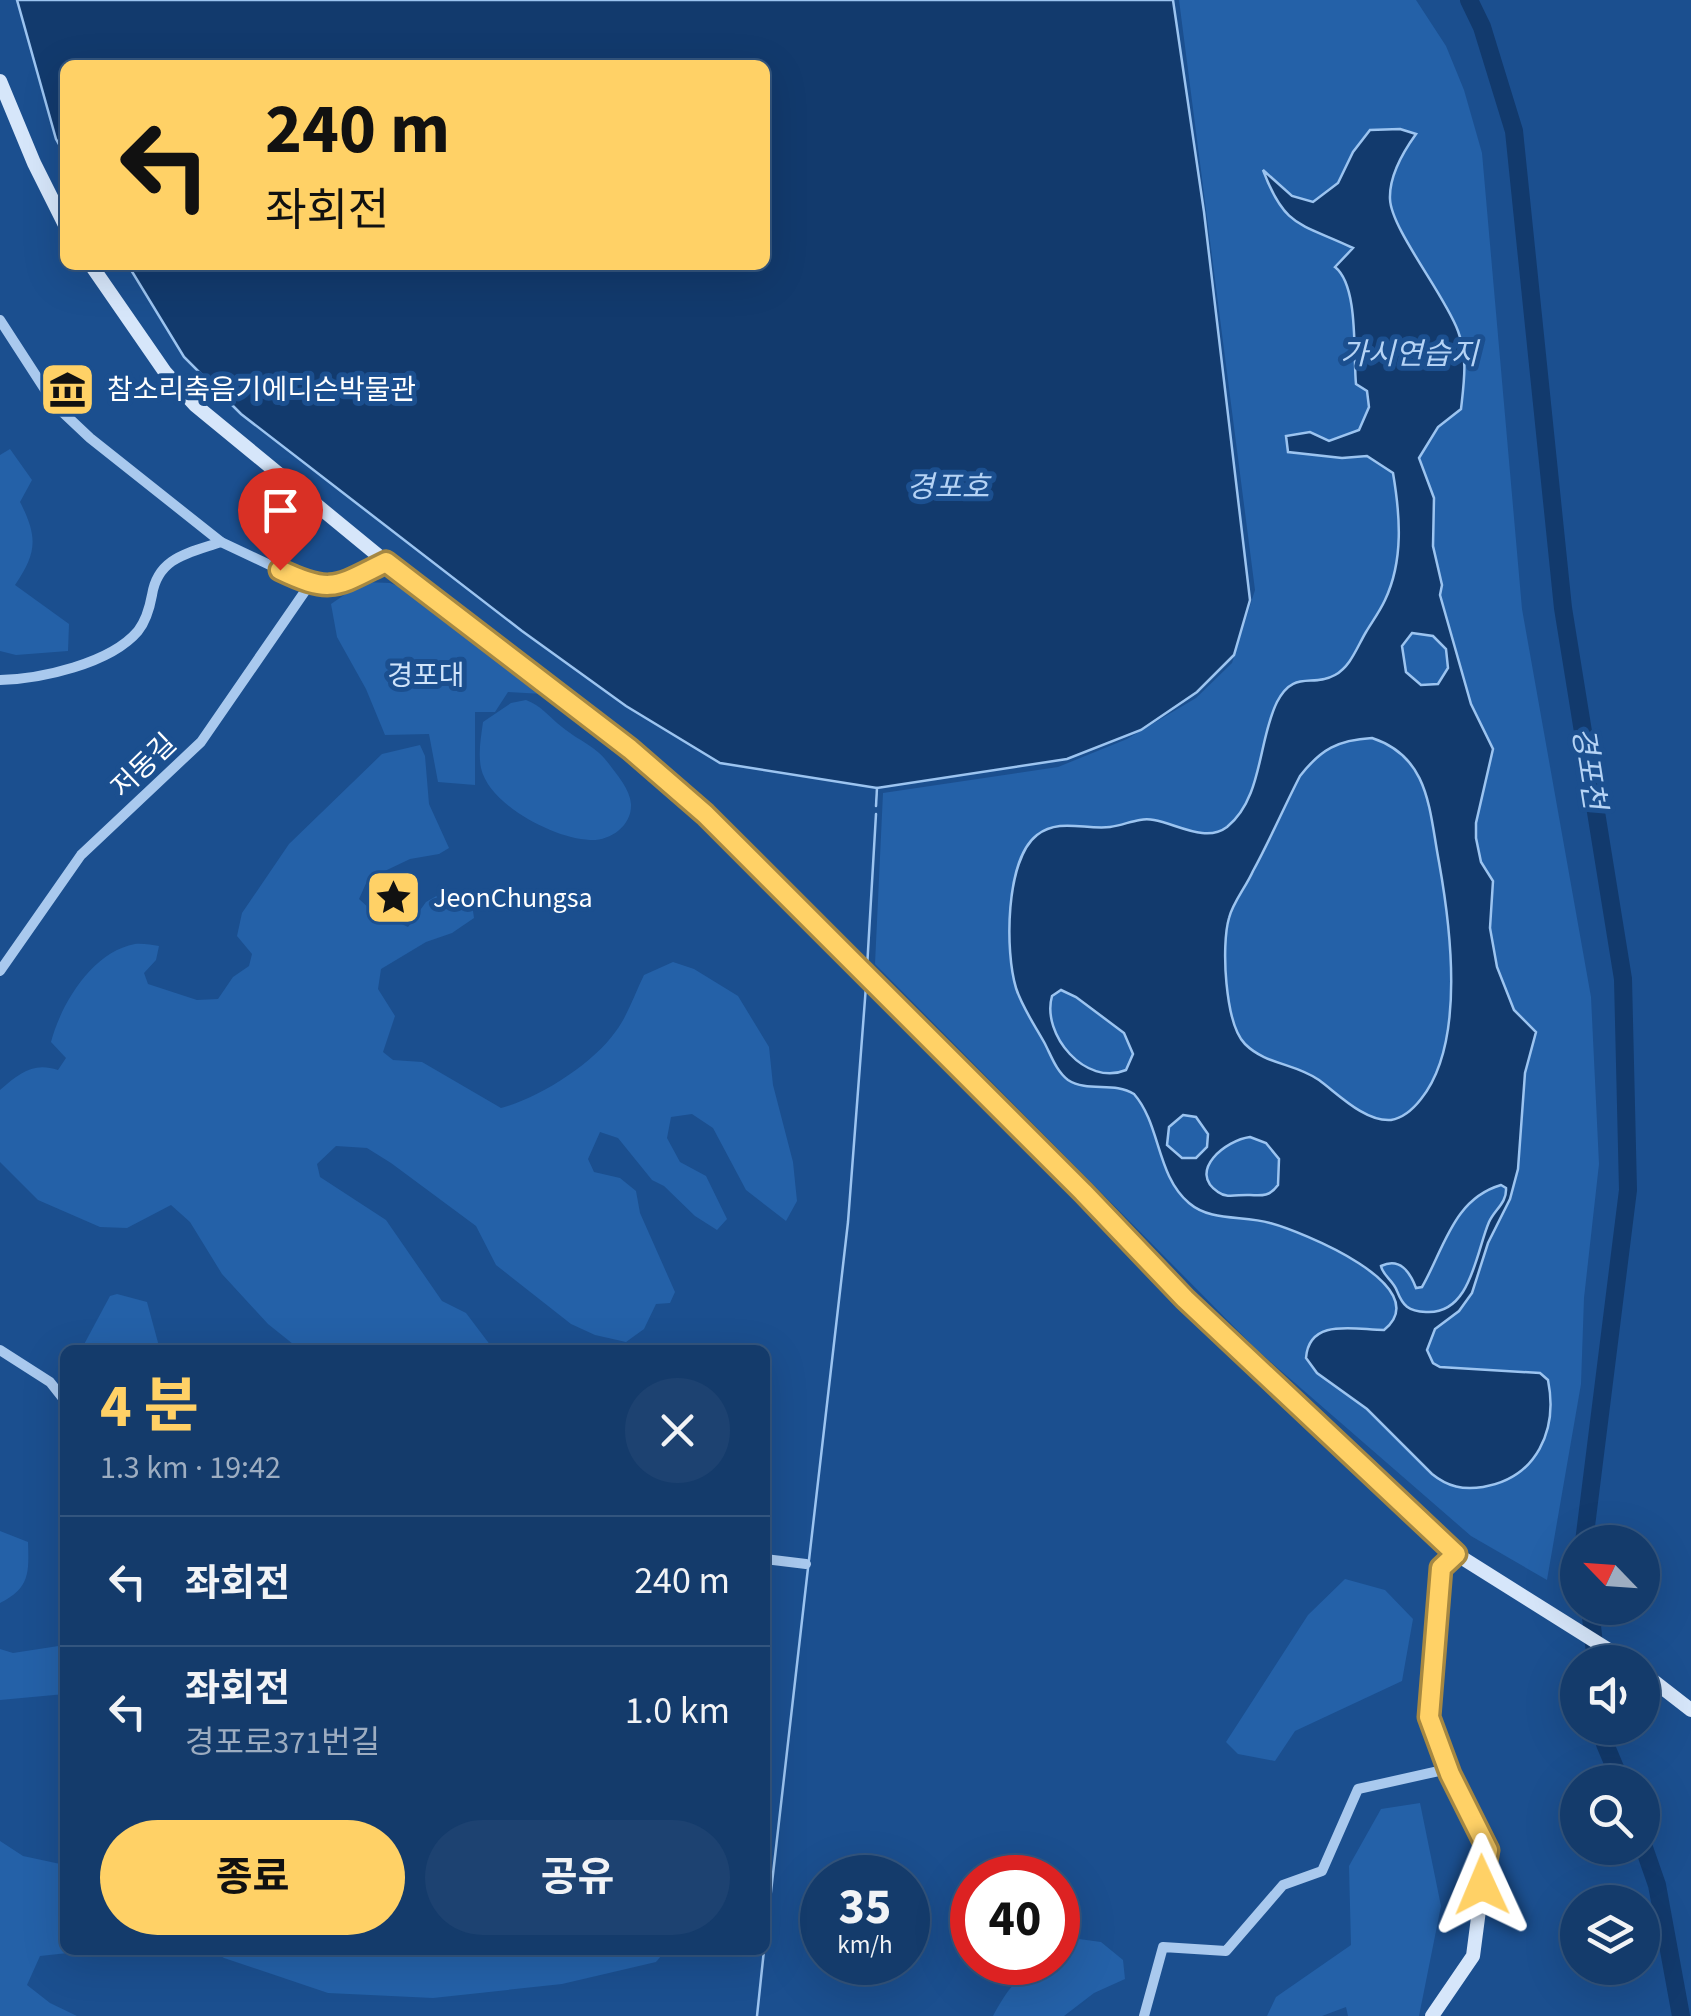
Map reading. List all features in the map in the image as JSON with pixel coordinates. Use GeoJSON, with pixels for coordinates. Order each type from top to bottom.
{"type":"FeatureCollection","features":[{"type":"Feature","properties":{"kind":"street"},"geometry":{"type":"LineString","coordinates":[[0,81],[60,215]]}},
{"type":"Feature","properties":{"kind":"street"},"geometry":{"type":"LineString","coordinates":[[94,270],[165,372],[195,405],[386,562],[630,749],[705,814],[1185,1299],[1456,1554],[1602,1645]]}},
{"type":"Feature","properties":{"kind":"street"},"geometry":{"type":"LineString","coordinates":[[0,320],[54,405],[221,542],[310,584],[334,587],[386,562]]}},
{"type":"Feature","properties":{"kind":"street"},"geometry":{"type":"LineString","coordinates":[[0,680],[50,676],[122,644],[139,630],[160,571],[173,558],[221,542]]}},
{"type":"Feature","properties":{"kind":"street","name":"저동길"},"geometry":{"type":"LineString","coordinates":[[0,971],[81,855],[200,742],[310,584]]}},
{"type":"Feature","properties":{"kind":"street"},"geometry":{"type":"LineString","coordinates":[[0,1350],[50,1382],[60,1395]]}},
{"type":"Feature","properties":{"kind":"street"},"geometry":{"type":"LineString","coordinates":[[1432,2016],[1473,1956],[1488,1850],[1448,1770],[1429,1717],[1441,1568],[1456,1554]]}},
{"type":"Feature","properties":{"kind":"street"},"geometry":{"type":"LineString","coordinates":[[770,1560],[806,1564]]}},
{"type":"Feature","properties":{"kind":"street"},"geometry":{"type":"LineString","coordinates":[[1660,1684],[1691,1710]]}},
{"type":"Feature","properties":{"kind":"street"},"geometry":{"type":"LineString","coordinates":[[1144,2016],[1164,1946],[1226,1951],[1283,1885],[1322,1871],[1358,1788],[1448,1770]]}},
{"type":"Feature","properties":{"kind":"green space"},"geometry":{"type":"Polygon","coordinates":[[[1179,0],[1416,0],[1446,46],[1464,90],[1482,153],[1522,609],[1591,997],[1599,1164],[1584,1298],[1581,1384],[1547,1580],[1471,1536],[1256,1349],[875,964],[883,793],[1058,767],[1127,739],[1196,698],[1232,663],[1255,590],[1179,0]]]}},
{"type":"Feature","properties":{"kind":"green space"},"geometry":{"type":"Polygon","coordinates":[[[10,449],[32,480],[20,502],[30,525],[31,554],[15,585],[69,624],[68,651],[16,655],[0,651],[0,455],[10,449]]]}},
{"type":"Feature","properties":{"kind":"green space","name":"경포대"},"geometry":{"type":"Polygon","coordinates":[[[363,582],[390,583],[416,593],[543,694],[508,692],[495,712],[475,712],[475,785],[438,782],[429,734],[385,735],[366,689],[337,637],[331,604],[363,582]]]}},
{"type":"Feature","properties":{"kind":"green space"},"geometry":{"type":"Polygon","coordinates":[[[526,700],[599,753],[619,778],[631,804],[628,819],[618,831],[598,840],[559,834],[525,818],[496,795],[481,768],[483,722],[511,703],[526,700]]]}},
{"type":"Feature","properties":{"kind":"green space"},"geometry":{"type":"Polygon","coordinates":[[[420,745],[425,756],[429,804],[449,848],[439,854],[410,859],[368,879],[359,899],[370,909],[408,927],[426,902],[440,894],[472,904],[474,918],[381,969],[378,989],[395,1016],[383,1052],[393,1060],[422,1062],[501,1108],[516,1103],[548,1088],[594,1056],[620,1025],[644,975],[673,962],[694,969],[738,996],[769,1047],[773,1085],[793,1162],[797,1201],[786,1221],[746,1190],[713,1128],[692,1114],[671,1117],[667,1138],[680,1162],[706,1176],[727,1219],[717,1230],[652,1180],[618,1138],[600,1132],[588,1159],[594,1172],[620,1178],[636,1191],[640,1213],[675,1292],[670,1303],[656,1304],[644,1329],[626,1342],[571,1324],[496,1265],[476,1226],[367,1148],[336,1146],[317,1164],[320,1177],[386,1220],[442,1301],[466,1313],[490,1345],[294,1345],[268,1324],[222,1274],[190,1222],[171,1205],[127,1228],[100,1227],[38,1200],[0,1162],[0,1090],[27,1071],[41,1067],[58,1070],[66,1058],[51,1042],[56,1027],[71,996],[92,969],[119,949],[138,944],[159,946],[156,960],[144,973],[148,984],[197,1000],[218,999],[233,977],[249,966],[252,954],[237,936],[242,913],[289,844],[382,754],[420,745]]]}},
{"type":"Feature","properties":{"kind":"green space"},"geometry":{"type":"Polygon","coordinates":[[[117,1294],[147,1302],[159,1345],[84,1345],[110,1296],[117,1294]]]}},
{"type":"Feature","properties":{"kind":"green space"},"geometry":{"type":"Polygon","coordinates":[[[0,1531],[28,1542],[28,1553],[26,1578],[17,1592],[0,1603],[0,1531]]]}},
{"type":"Feature","properties":{"kind":"green space"},"geometry":{"type":"Polygon","coordinates":[[[1345,1579],[1385,1590],[1413,1619],[1402,1681],[1295,1731],[1275,1761],[1238,1754],[1226,1742],[1308,1615],[1345,1579]]]}},
{"type":"Feature","properties":{"kind":"green space"},"geometry":{"type":"Polygon","coordinates":[[[60,1646],[60,1694],[0,1700],[0,1649],[13,1653],[60,1646]]]}},
{"type":"Feature","properties":{"kind":"green space"},"geometry":{"type":"Polygon","coordinates":[[[1420,1803],[1441,1906],[1419,2016],[1348,2016],[1346,2007],[1322,2016],[1267,2016],[1276,1997],[1351,1945],[1349,1866],[1381,1809],[1420,1803]]]}},
{"type":"Feature","properties":{"kind":"green space"},"geometry":{"type":"Polygon","coordinates":[[[0,1841],[23,1856],[60,1864],[60,1954],[40,1956],[27,1985],[50,2003],[77,2016],[0,2016],[0,1841]]]}},
{"type":"Feature","properties":{"kind":"green space"},"geometry":{"type":"Polygon","coordinates":[[[1080,1939],[1101,1942],[1123,1960],[1125,1979],[1094,1993],[1064,2016],[993,2016],[1013,1985],[1080,1985],[1080,1939]]]}},
{"type":"Feature","properties":{"kind":"green space"},"geometry":{"type":"Polygon","coordinates":[[[220,1955],[662,1955],[656,1962],[562,1984],[433,1998],[328,1993],[220,1955]]]}},
{"type":"Feature","properties":{"kind":"water","name":"경포호"},"geometry":{"type":"Polygon","coordinates":[[[17,0],[1173,0],[1204,212],[1250,600],[1234,655],[1197,692],[1141,730],[1067,759],[877,788],[720,763],[626,706],[522,631],[241,414],[184,357],[131,270],[770,270],[770,60],[60,60],[60,146],[17,0]]]}},
{"type":"Feature","properties":{"kind":"water","name":"가시연습지"},"geometry":{"type":"Polygon","coordinates":[[[1400,129],[1416,134],[1394,173],[1390,199],[1399,227],[1451,316],[1463,350],[1461,409],[1438,427],[1419,458],[1434,498],[1433,546],[1442,585],[1440,595],[1471,704],[1493,749],[1476,838],[1481,862],[1493,881],[1490,928],[1497,967],[1514,1010],[1536,1032],[1525,1073],[1518,1169],[1510,1199],[1488,1243],[1472,1293],[1459,1311],[1435,1329],[1427,1350],[1433,1363],[1440,1367],[1540,1373],[1548,1380],[1550,1417],[1540,1449],[1517,1474],[1476,1488],[1450,1485],[1432,1474],[1367,1409],[1317,1373],[1306,1358],[1309,1345],[1325,1331],[1384,1330],[1396,1313],[1393,1296],[1380,1279],[1359,1263],[1308,1237],[1270,1223],[1217,1216],[1189,1203],[1170,1179],[1149,1120],[1134,1094],[1118,1088],[1076,1084],[1060,1072],[1019,995],[1010,952],[1013,885],[1026,847],[1037,835],[1054,827],[1101,828],[1143,820],[1201,833],[1227,827],[1239,815],[1254,785],[1271,717],[1283,692],[1297,682],[1327,679],[1341,671],[1385,600],[1395,569],[1399,537],[1393,473],[1367,456],[1342,458],[1288,452],[1286,436],[1310,432],[1329,441],[1359,430],[1369,407],[1367,391],[1356,384],[1348,289],[1335,267],[1353,248],[1307,228],[1287,214],[1263,170],[1292,196],[1313,202],[1338,183],[1353,152],[1370,130],[1400,129]],[[1412,633],[1402,646],[1406,672],[1421,685],[1438,684],[1448,668],[1446,649],[1433,636],[1412,633]],[[1372,738],[1349,741],[1323,753],[1300,776],[1233,906],[1227,930],[1226,984],[1238,1034],[1253,1051],[1310,1074],[1371,1117],[1391,1120],[1408,1112],[1421,1099],[1444,1048],[1451,985],[1448,919],[1429,805],[1416,772],[1406,758],[1372,738]],[[1061,990],[1052,996],[1050,1011],[1060,1041],[1082,1064],[1096,1071],[1126,1070],[1133,1054],[1124,1033],[1061,990]],[[1183,1115],[1169,1127],[1167,1145],[1182,1158],[1196,1158],[1207,1147],[1208,1134],[1196,1117],[1183,1115]],[[1250,1137],[1231,1144],[1208,1166],[1209,1184],[1229,1196],[1262,1195],[1275,1189],[1279,1159],[1266,1143],[1250,1137]],[[1501,1185],[1472,1202],[1452,1227],[1422,1287],[1416,1288],[1399,1265],[1381,1266],[1410,1309],[1441,1310],[1462,1293],[1506,1188],[1501,1185]]]}},
{"type":"Feature","properties":{"kind":"waterway","name":"경포천"},"geometry":{"type":"LineString","coordinates":[[1469,0],[1482,27],[1514,131],[1563,608],[1623,979],[1628,1190],[1586,1525]]}},
{"type":"Feature","properties":{"kind":"waterway"},"geometry":{"type":"LineString","coordinates":[[876,806],[877,788]]}},
{"type":"Feature","properties":{"kind":"waterway"},"geometry":{"type":"LineString","coordinates":[[867,968],[876,814]]}},
{"type":"Feature","properties":{"kind":"waterway"},"geometry":{"type":"LineString","coordinates":[[809,1560],[848,1222],[866,986]]}},
{"type":"Feature","properties":{"kind":"waterway"},"geometry":{"type":"LineString","coordinates":[[770,1900],[808,1568]]}},
{"type":"Feature","properties":{"kind":"waterway","name":"경포천"},"geometry":{"type":"LineString","coordinates":[[1592,1625],[1594,1645]]}},
{"type":"Feature","properties":{"kind":"waterway","name":"경포천"},"geometry":{"type":"LineString","coordinates":[[1605,1745],[1614,1765]]}},
{"type":"Feature","properties":{"kind":"waterway","name":"경포천"},"geometry":{"type":"LineString","coordinates":[[1650,1865],[1681,2016]]}},
{"type":"Feature","properties":{"kind":"waterway"},"geometry":{"type":"LineString","coordinates":[[757,2016],[763,1955]]}},
{"type":"Feature","properties":{"kind":"place","name":"참소리축음기에디슨박물관"},"geometry":{"type":"Point","coordinates":[68,389]}},
{"type":"Feature","properties":{"kind":"place","name":"JeonChungsa"},"geometry":{"type":"Point","coordinates":[394,897]}},
{"type":"Feature","properties":{"kind":"route"},"geometry":{"type":"LineString","coordinates":[[280,570],[310,584],[334,587],[386,562],[630,749],[705,814],[1185,1299],[1456,1554],[1441,1568],[1429,1717],[1450,1774],[1488,1850],[1482,1885]]}}]}
